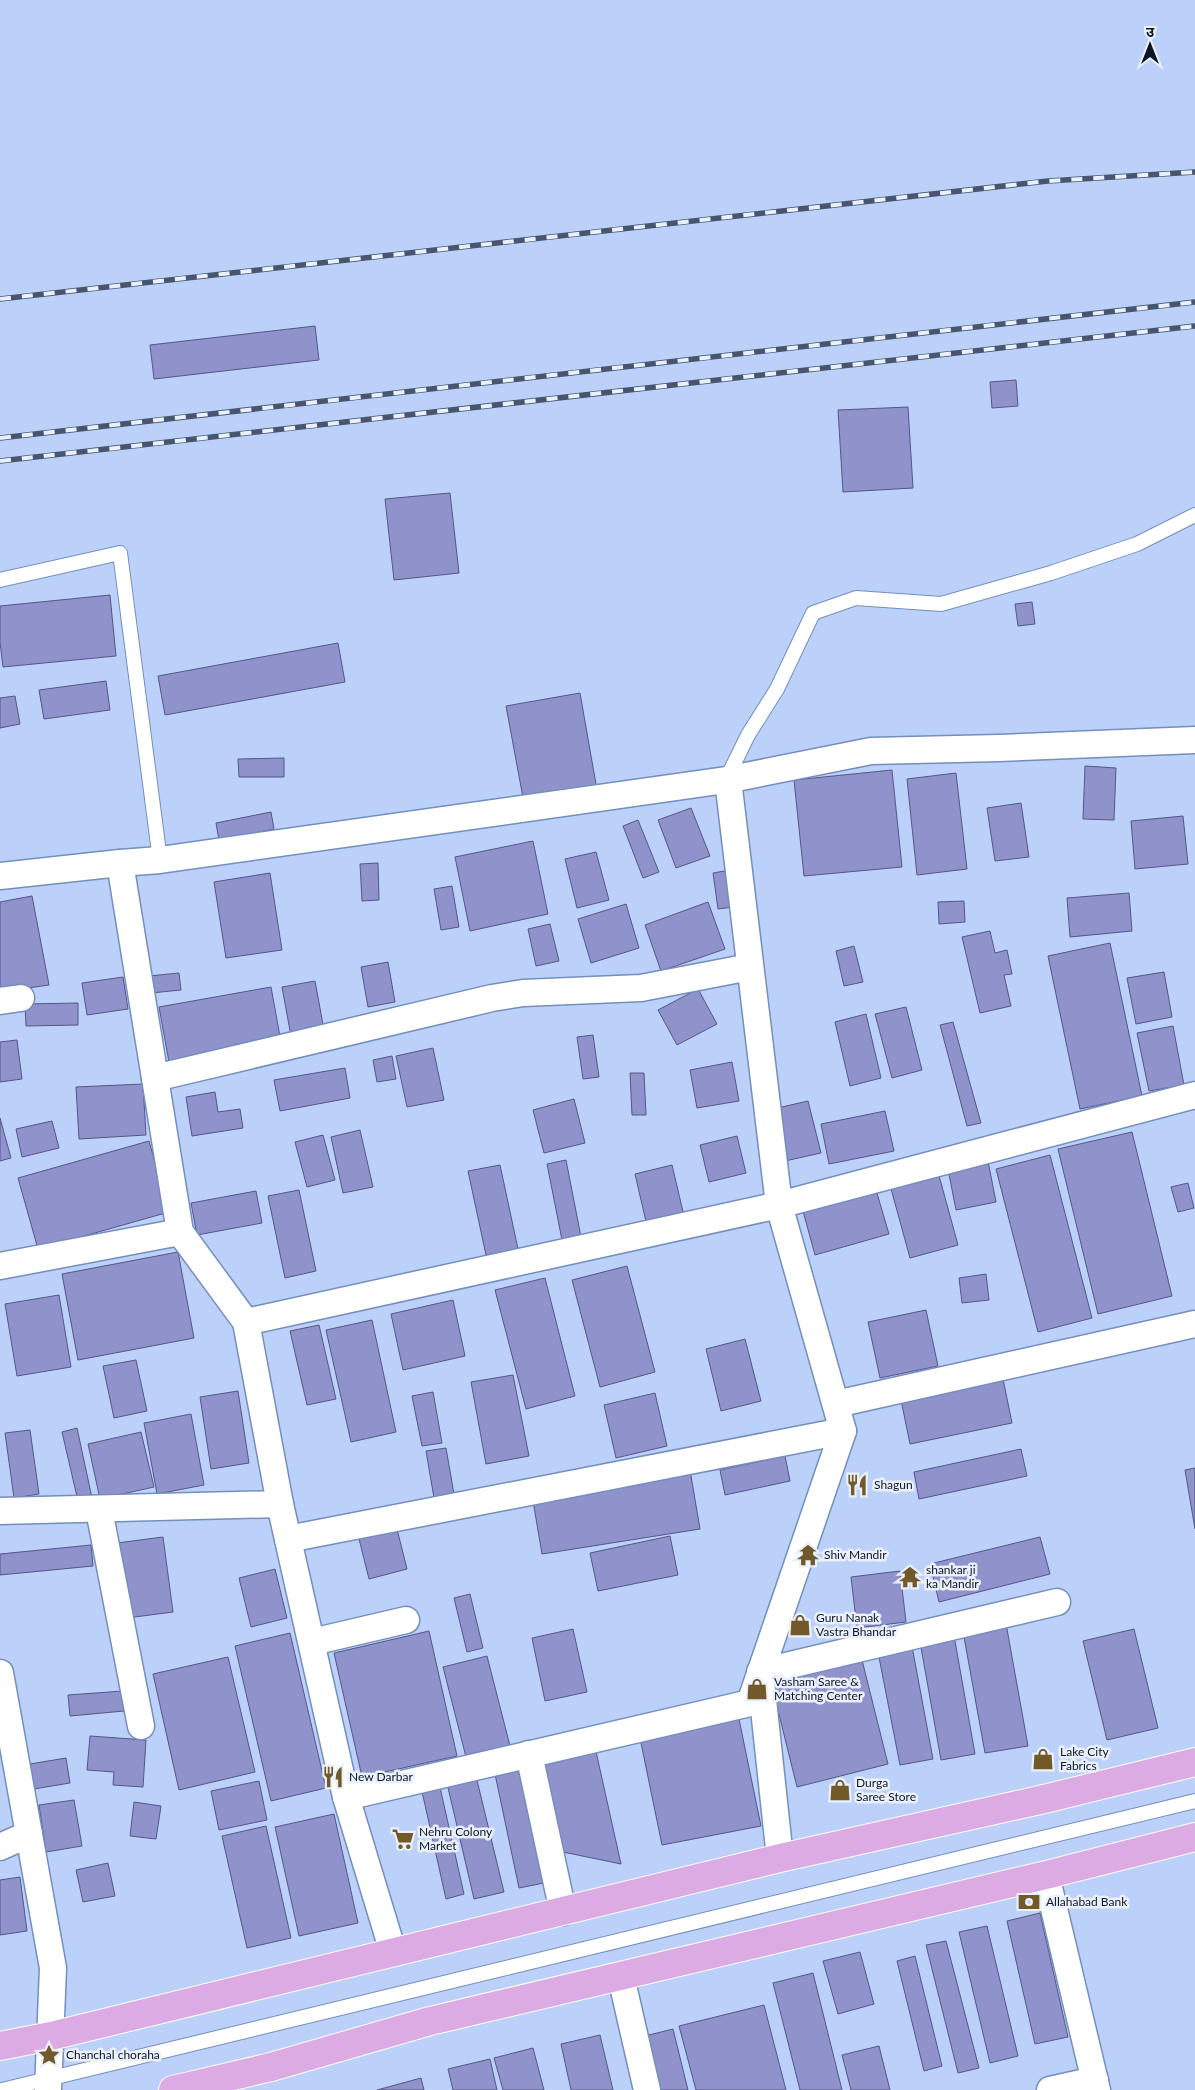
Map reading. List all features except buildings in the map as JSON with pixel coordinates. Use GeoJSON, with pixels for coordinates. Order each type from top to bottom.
{"type":"FeatureCollection","features":[{"type":"Feature","properties":{"kind":"main road"},"geometry":{"type":"LineString","coordinates":[[0,2046],[51,2036],[780,1858],[1040,1800],[1195,1762]]}},
{"type":"Feature","properties":{"kind":"main road"},"geometry":{"type":"LineString","coordinates":[[173,2090],[271,2067],[430,2021],[1046,1875],[1195,1837]]}},
{"type":"Feature","properties":{"kind":"street"},"geometry":{"type":"LineString","coordinates":[[0,876],[160,860],[727,780],[871,751],[1195,740]]}},
{"type":"Feature","properties":{"kind":"street"},"geometry":{"type":"LineString","coordinates":[[346,1797],[750,1703],[843,1431],[779,1205],[727,780]]}},
{"type":"Feature","properties":{"kind":"street"},"geometry":{"type":"LineString","coordinates":[[120,863],[180,1232],[246,1322],[280,1504],[346,1797],[393,1952]]}},
{"type":"Feature","properties":{"kind":"street"},"geometry":{"type":"LineString","coordinates":[[155,1078],[492,998],[523,993],[641,988],[750,967]]}},
{"type":"Feature","properties":{"kind":"street"},"geometry":{"type":"LineString","coordinates":[[246,1322],[779,1205],[1195,1095]]}},
{"type":"Feature","properties":{"kind":"street"},"geometry":{"type":"LineString","coordinates":[[0,1266],[180,1232]]}},
{"type":"Feature","properties":{"kind":"street"},"geometry":{"type":"LineString","coordinates":[[836,1404],[1195,1324]]}},
{"type":"Feature","properties":{"kind":"street"},"geometry":{"type":"LineString","coordinates":[[288,1539],[843,1431]]}},
{"type":"Feature","properties":{"kind":"street"},"geometry":{"type":"LineString","coordinates":[[0,1511],[280,1504]]}},
{"type":"Feature","properties":{"kind":"street"},"geometry":{"type":"LineString","coordinates":[[99,1510],[141,1726]]}},
{"type":"Feature","properties":{"kind":"street"},"geometry":{"type":"LineString","coordinates":[[760,1672],[1057,1602]]}},
{"type":"Feature","properties":{"kind":"street"},"geometry":{"type":"LineString","coordinates":[[312,1642],[406,1620]]}},
{"type":"Feature","properties":{"kind":"street"},"geometry":{"type":"LineString","coordinates":[[760,1672],[780,1858]]}},
{"type":"Feature","properties":{"kind":"street"},"geometry":{"type":"LineString","coordinates":[[0,1673],[53,1968],[48,2084]]}},
{"type":"Feature","properties":{"kind":"street"},"geometry":{"type":"LineString","coordinates":[[529,1754],[563,1912]]}},
{"type":"Feature","properties":{"kind":"street"},"geometry":{"type":"LineString","coordinates":[[0,1847],[29,1834]]}},
{"type":"Feature","properties":{"kind":"street"},"geometry":{"type":"LineString","coordinates":[[1046,1875],[1096,2085],[1050,2090]]}},
{"type":"Feature","properties":{"kind":"street"},"geometry":{"type":"LineString","coordinates":[[621,1977],[646,2090]]}},
{"type":"Feature","properties":{"kind":"lane"},"geometry":{"type":"LineString","coordinates":[[727,780],[748,735],[777,689],[813,613],[856,598],[941,604],[1051,572],[1137,544],[1195,515]]}},
{"type":"Feature","properties":{"kind":"lane"},"geometry":{"type":"LineString","coordinates":[[0,580],[120,553],[160,860]]}},
{"type":"Feature","properties":{"kind":"lane"},"geometry":{"type":"LineString","coordinates":[[2,2090],[48,2084],[1195,1801]]}},
{"type":"Feature","properties":{"kind":"railway"},"geometry":{"type":"LineString","coordinates":[[0,299],[1048,181],[1195,172]]}},
{"type":"Feature","properties":{"kind":"railway"},"geometry":{"type":"LineString","coordinates":[[0,438],[1195,302]]}},
{"type":"Feature","properties":{"kind":"railway"},"geometry":{"type":"LineString","coordinates":[[0,461],[1195,326]]}},
{"type":"Feature","properties":{"kind":"place","name":"Shagun"},"geometry":{"type":"Point","coordinates":[857,1485]}},
{"type":"Feature","properties":{"kind":"place","name":"Shiv Mandir"},"geometry":{"type":"Point","coordinates":[808,1555]}},
{"type":"Feature","properties":{"kind":"place","name":"shankar ji ka Mandir"},"geometry":{"type":"Point","coordinates":[910,1577]}},
{"type":"Feature","properties":{"kind":"place","name":"Guru Nanak Vastra Bhandar"},"geometry":{"type":"Point","coordinates":[800,1625]}},
{"type":"Feature","properties":{"kind":"place","name":"Vasham Saree & Matching Center"},"geometry":{"type":"Point","coordinates":[757,1689]}},
{"type":"Feature","properties":{"kind":"place","name":"Lake City Fabrics"},"geometry":{"type":"Point","coordinates":[1043,1759]}},
{"type":"Feature","properties":{"kind":"place","name":"New Darbar"},"geometry":{"type":"Point","coordinates":[333,1777]}},
{"type":"Feature","properties":{"kind":"place","name":"Durga Saree Store"},"geometry":{"type":"Point","coordinates":[840,1790]}},
{"type":"Feature","properties":{"kind":"place","name":"Nehru Colony Market"},"geometry":{"type":"Point","coordinates":[403,1839]}},
{"type":"Feature","properties":{"kind":"place","name":"Allahabad Bank"},"geometry":{"type":"Point","coordinates":[1029,1902]}},
{"type":"Feature","properties":{"kind":"place","name":"Chanchal choraha"},"geometry":{"type":"Point","coordinates":[49,2055]}}]}
